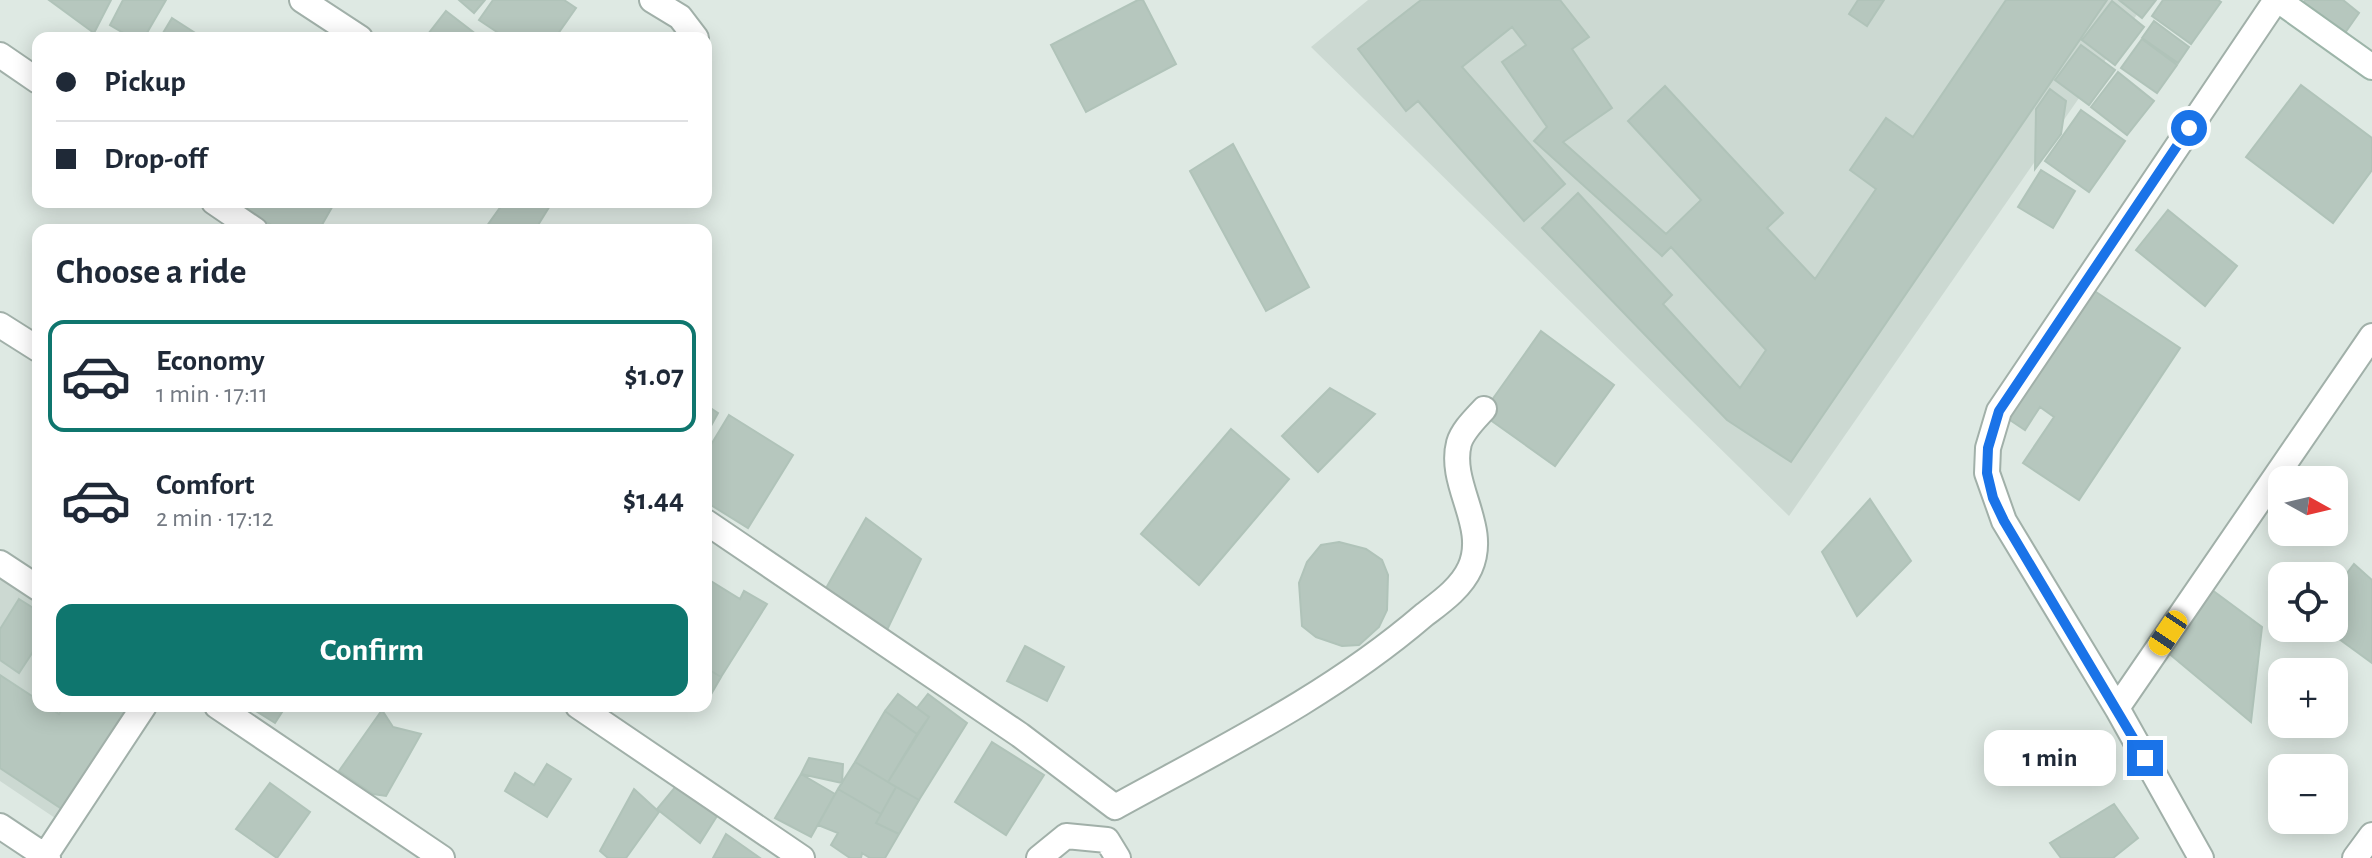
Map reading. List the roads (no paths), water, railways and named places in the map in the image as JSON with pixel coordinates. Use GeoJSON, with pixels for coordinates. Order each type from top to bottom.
{"type":"FeatureCollection","features":[{"type":"Feature","properties":{"kind":"street"},"geometry":{"type":"LineString","coordinates":[[302,0],[351,32]]}},
{"type":"Feature","properties":{"kind":"street"},"geometry":{"type":"LineString","coordinates":[[652,0],[680,17],[691,32]]}},
{"type":"Feature","properties":{"kind":"street"},"geometry":{"type":"LineString","coordinates":[[2201,858],[2117,708],[2004,521],[1987,473],[1988,448],[1999,411],[2277,0],[2372,67]]}},
{"type":"Feature","properties":{"kind":"street"},"geometry":{"type":"LineString","coordinates":[[0,55],[32,77]]}},
{"type":"Feature","properties":{"kind":"street"},"geometry":{"type":"LineString","coordinates":[[223,208],[246,224]]}},
{"type":"Feature","properties":{"kind":"street"},"geometry":{"type":"LineString","coordinates":[[0,325],[32,345]]}},
{"type":"Feature","properties":{"kind":"street"},"geometry":{"type":"LineString","coordinates":[[2117,708],[2372,336]]}},
{"type":"Feature","properties":{"kind":"street"},"geometry":{"type":"LineString","coordinates":[[1115,807],[1276,721],[1400,636],[1457,587],[1470,569],[1476,551],[1475,528],[1458,461],[1459,444],[1466,428],[1484,409]]}},
{"type":"Feature","properties":{"kind":"street"},"geometry":{"type":"LineString","coordinates":[[712,526],[1020,735],[1115,807]]}},
{"type":"Feature","properties":{"kind":"street"},"geometry":{"type":"LineString","coordinates":[[0,563],[32,584]]}},
{"type":"Feature","properties":{"kind":"street"},"geometry":{"type":"LineString","coordinates":[[0,826],[47,857],[140,712]]}},
{"type":"Feature","properties":{"kind":"street"},"geometry":{"type":"LineString","coordinates":[[226,712],[442,858]]}},
{"type":"Feature","properties":{"kind":"street"},"geometry":{"type":"LineString","coordinates":[[587,712],[802,858]]}},
{"type":"Feature","properties":{"kind":"street"},"geometry":{"type":"LineString","coordinates":[[1039,858],[1066,836],[1112,849],[1115,807]]}},
{"type":"Feature","properties":{"kind":"street"},"geometry":{"type":"LineString","coordinates":[[2355,858],[2372,835]]}}]}
